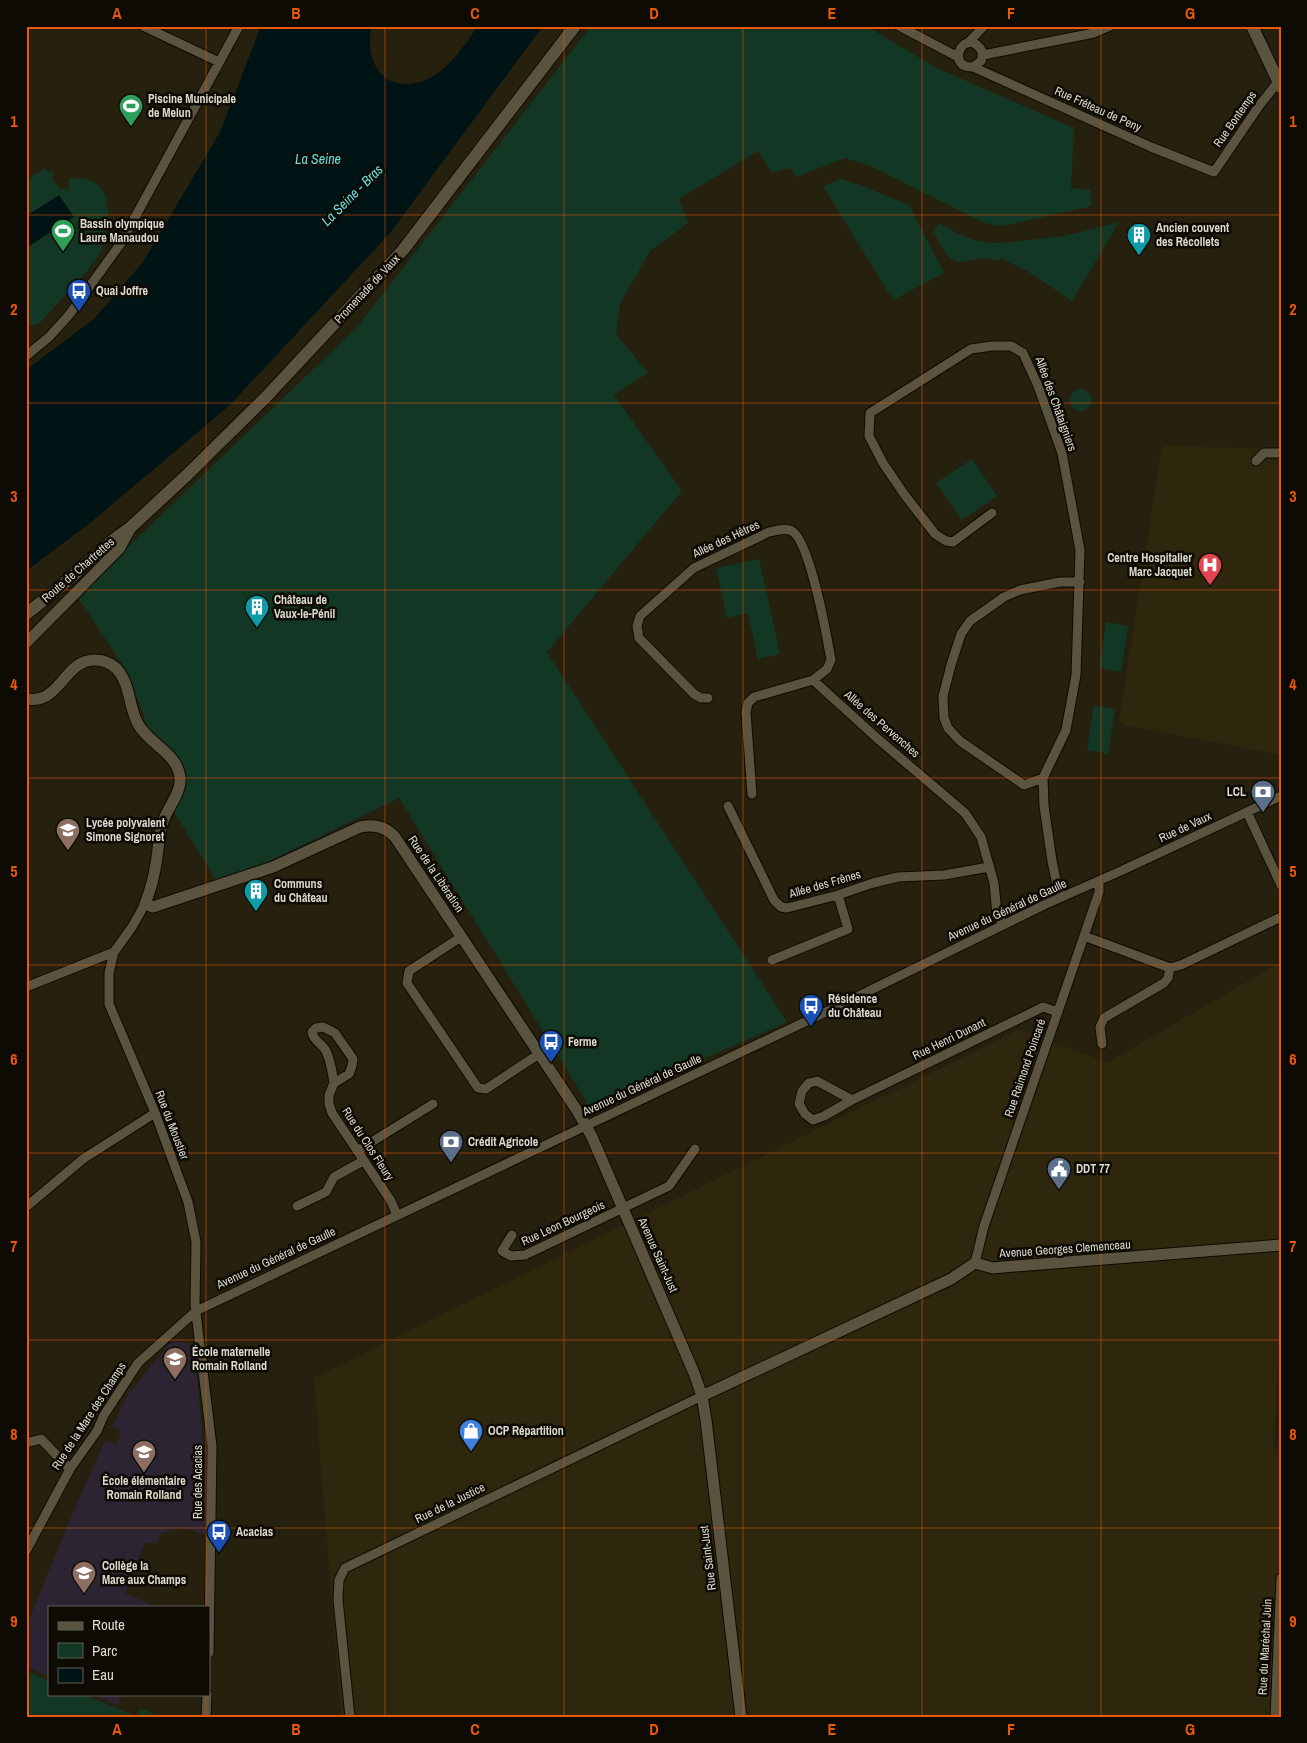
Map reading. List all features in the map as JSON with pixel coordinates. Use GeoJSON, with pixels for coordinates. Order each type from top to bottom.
{"type":"FeatureCollection","features":[{"type":"Feature","properties":{"kind":"main road","name":"Promenade de Vaux"},"geometry":{"type":"LineString","coordinates":[[131,527],[268,396],[403,250],[575,26]]}},
{"type":"Feature","properties":{"kind":"main road"},"geometry":{"type":"LineString","coordinates":[[1252,26],[1279,85]]}},
{"type":"Feature","properties":{"kind":"main road","name":"Route de Chartrettes"},"geometry":{"type":"LineString","coordinates":[[26,614],[131,527]]}},
{"type":"Feature","properties":{"kind":"street"},"geometry":{"type":"LineString","coordinates":[[143,26],[219,62]]}},
{"type":"Feature","properties":{"kind":"street"},"geometry":{"type":"LineString","coordinates":[[26,356],[49,337],[69,315],[122,244],[239,26]]}},
{"type":"Feature","properties":{"kind":"street"},"geometry":{"type":"LineString","coordinates":[[899,26],[958,57],[965,66],[973,67],[979,64],[983,54],[980,47],[976,44],[968,43]]}},
{"type":"Feature","properties":{"kind":"street"},"geometry":{"type":"LineString","coordinates":[[958,57],[962,47],[984,26]]}},
{"type":"Feature","properties":{"kind":"street"},"geometry":{"type":"LineString","coordinates":[[983,54],[1094,33],[1110,26]]}},
{"type":"Feature","properties":{"kind":"street","name":"Rue Fréteau de Peny"},"geometry":{"type":"LineString","coordinates":[[973,67],[1150,146],[1214,172]]}},
{"type":"Feature","properties":{"kind":"street","name":"Rue Bontemps"},"geometry":{"type":"LineString","coordinates":[[1214,172],[1259,106],[1279,85]]}},
{"type":"Feature","properties":{"kind":"street","name":"Allée des Châtaigniers"},"geometry":{"type":"LineString","coordinates":[[992,513],[953,542],[946,541],[935,534],[883,463],[869,436],[870,413],[971,349],[1011,346],[1024,353],[1062,453],[1080,550],[1076,675],[1066,730],[1043,778],[1044,806],[1052,861],[1057,886],[1062,898]]}},
{"type":"Feature","properties":{"kind":"street"},"geometry":{"type":"LineString","coordinates":[[1256,461],[1264,453],[1281,453]]}},
{"type":"Feature","properties":{"kind":"street"},"geometry":{"type":"LineString","coordinates":[[26,643],[119,549],[131,527]]}},
{"type":"Feature","properties":{"kind":"street","name":"Allée des Hêtres"},"geometry":{"type":"LineString","coordinates":[[708,698],[701,698],[694,694],[639,638],[636,626],[640,616],[694,568],[769,532],[782,529],[792,531],[801,541],[820,600],[831,660],[827,669],[813,680]]}},
{"type":"Feature","properties":{"kind":"street"},"geometry":{"type":"LineString","coordinates":[[1043,778],[1024,785],[960,740],[948,728],[944,718],[943,696],[961,634],[970,621],[1004,597],[1020,590],[1060,582],[1080,582]]}},
{"type":"Feature","properties":{"kind":"street"},"geometry":{"type":"LineString","coordinates":[[26,699],[41,699],[49,695],[80,663],[95,660],[109,663],[122,676],[138,724],[145,734],[174,761],[181,778],[180,786],[161,825],[153,881],[145,904],[132,927],[114,952],[26,987]]}},
{"type":"Feature","properties":{"kind":"street"},"geometry":{"type":"LineString","coordinates":[[752,794],[746,712],[748,703],[754,697],[813,680]]}},
{"type":"Feature","properties":{"kind":"street","name":"Allée des Pervenches"},"geometry":{"type":"LineString","coordinates":[[813,680],[878,739],[965,813],[981,837],[994,883],[997,914],[1004,925]]}},
{"type":"Feature","properties":{"kind":"street","name":"Rue de Vaux"},"geometry":{"type":"LineString","coordinates":[[1099,881],[1281,796]]}},
{"type":"Feature","properties":{"kind":"street","name":"Allée des Frênes"},"geometry":{"type":"LineString","coordinates":[[728,806],[774,900],[781,907],[791,907],[838,896],[873,883],[898,877],[944,874],[989,867]]}},
{"type":"Feature","properties":{"kind":"street"},"geometry":{"type":"LineString","coordinates":[[1247,812],[1281,885]]}},
{"type":"Feature","properties":{"kind":"street","name":"Rue de la Libération"},"geometry":{"type":"LineString","coordinates":[[145,904],[154,907],[273,867],[360,827],[378,827],[387,830],[395,837],[585,1126]]}},
{"type":"Feature","properties":{"kind":"street","name":"Avenue du Général de Gaulle"},"geometry":{"type":"LineString","coordinates":[[196,1311],[1099,881]]}},
{"type":"Feature","properties":{"kind":"street","name":"Rue Raimond Poincaré"},"geometry":{"type":"LineString","coordinates":[[975,1263],[984,1226],[1099,892],[1099,881]]}},
{"type":"Feature","properties":{"kind":"street"},"geometry":{"type":"LineString","coordinates":[[772,960],[848,930],[838,896]]}},
{"type":"Feature","properties":{"kind":"street"},"geometry":{"type":"LineString","coordinates":[[1084,936],[1170,968],[1181,965],[1281,917]]}},
{"type":"Feature","properties":{"kind":"street"},"geometry":{"type":"LineString","coordinates":[[461,936],[409,971],[407,983],[478,1088],[486,1089],[539,1054]]}},
{"type":"Feature","properties":{"kind":"street","name":"Rue du Moustier"},"geometry":{"type":"LineString","coordinates":[[114,952],[109,973],[109,1004],[155,1113],[188,1202],[193,1222],[196,1242],[196,1311]]}},
{"type":"Feature","properties":{"kind":"street"},"geometry":{"type":"LineString","coordinates":[[1102,1044],[1100,1027],[1104,1018],[1164,983],[1168,978],[1170,968]]}},
{"type":"Feature","properties":{"kind":"street","name":"Rue Henri Dunant"},"geometry":{"type":"LineString","coordinates":[[852,1100],[817,1081],[809,1083],[802,1091],[799,1104],[805,1114],[813,1120],[1043,1007],[1058,1012]]}},
{"type":"Feature","properties":{"kind":"street","name":"Rue du Clos Fleury"},"geometry":{"type":"LineString","coordinates":[[334,1083],[349,1074],[353,1059],[335,1033],[323,1027],[316,1028],[312,1032],[313,1038],[325,1049],[331,1066],[334,1083],[329,1095],[329,1104],[332,1113],[391,1201],[397,1215]]}},
{"type":"Feature","properties":{"kind":"street"},"geometry":{"type":"LineString","coordinates":[[357,1150],[433,1104]]}},
{"type":"Feature","properties":{"kind":"street"},"geometry":{"type":"LineString","coordinates":[[27,1204],[83,1159],[155,1113]]}},
{"type":"Feature","properties":{"kind":"street","name":"Avenue Saint-Just"},"geometry":{"type":"LineString","coordinates":[[585,1126],[592,1137],[623,1208],[702,1396]]}},
{"type":"Feature","properties":{"kind":"street"},"geometry":{"type":"LineString","coordinates":[[623,1208],[669,1186],[695,1149]]}},
{"type":"Feature","properties":{"kind":"street"},"geometry":{"type":"LineString","coordinates":[[297,1206],[326,1192],[334,1177],[363,1161]]}},
{"type":"Feature","properties":{"kind":"street","name":"Rue Leon Bourgeois"},"geometry":{"type":"LineString","coordinates":[[512,1235],[502,1251],[511,1256],[525,1255],[623,1208]]}},
{"type":"Feature","properties":{"kind":"street","name":"Avenue Georges Clemenceau"},"geometry":{"type":"LineString","coordinates":[[975,1263],[993,1268],[1003,1268],[1281,1245]]}},
{"type":"Feature","properties":{"kind":"street"},"geometry":{"type":"LineString","coordinates":[[702,1396],[951,1279],[975,1263]]}},
{"type":"Feature","properties":{"kind":"street","name":"Rue de la Mare des Champs"},"geometry":{"type":"LineString","coordinates":[[26,1551],[70,1469],[97,1432],[104,1415],[138,1363],[196,1311]]}},
{"type":"Feature","properties":{"kind":"street","name":"Rue des Acacias"},"geometry":{"type":"LineString","coordinates":[[196,1311],[212,1446],[210,1606]]}},
{"type":"Feature","properties":{"kind":"street","name":"Rue de la Justice"},"geometry":{"type":"LineString","coordinates":[[350,1717],[338,1595],[339,1580],[345,1568],[702,1396]]}},
{"type":"Feature","properties":{"kind":"street","name":"Rue Saint-Just"},"geometry":{"type":"LineString","coordinates":[[702,1396],[741,1717]]}},
{"type":"Feature","properties":{"kind":"street"},"geometry":{"type":"LineString","coordinates":[[26,1443],[41,1439],[70,1469]]}},
{"type":"Feature","properties":{"kind":"street","name":"Rue du Maréchal Juin"},"geometry":{"type":"LineString","coordinates":[[1275,1717],[1281,1578]]}},
{"type":"Feature","properties":{"kind":"street"},"geometry":{"type":"LineString","coordinates":[[206,1717],[207,1696]]}},
{"type":"Feature","properties":{"kind":"shaded area","name":"Centre Hospitalier Marc Jacquet"},"geometry":{"type":"Polygon","coordinates":[[[1165,446],[1281,449],[1281,755],[1124,725],[1119,720],[1161,452],[1165,446]]]}},
{"type":"Feature","properties":{"kind":"shaded area"},"geometry":{"type":"Polygon","coordinates":[[[1281,962],[1281,1231],[1279,1231],[1281,1292],[1274,1449],[1281,1449],[1281,1717],[341,1717],[314,1378],[1020,1029],[1107,1063],[1281,962]]]}},
{"type":"Feature","properties":{"kind":"shaded area"},"geometry":{"type":"Polygon","coordinates":[[[175,1342],[188,1343],[195,1355],[205,1465],[206,1535],[178,1528],[162,1533],[157,1543],[145,1543],[125,1593],[155,1606],[48,1606],[48,1676],[26,1667],[26,1620],[29,1620],[74,1510],[105,1441],[117,1444],[121,1431],[112,1427],[127,1396],[169,1344],[175,1342]]]}},
{"type":"Feature","properties":{"kind":"shaded area"},"geometry":{"type":"Polygon","coordinates":[[[97,1696],[122,1696],[118,1705],[97,1696]]]}},
{"type":"Feature","properties":{"kind":"green space"},"geometry":{"type":"Polygon","coordinates":[[[591,26],[866,26],[937,68],[1074,128],[1071,188],[1090,190],[1092,206],[1003,226],[984,223],[870,166],[846,158],[796,177],[791,168],[772,173],[758,151],[679,199],[688,223],[650,251],[620,304],[616,334],[648,373],[614,395],[682,491],[547,652],[787,1022],[591,1109],[399,798],[245,873],[217,882],[174,812],[185,778],[149,730],[128,673],[77,596],[357,327],[591,26]]]}},
{"type":"Feature","properties":{"kind":"green space","name":"Bassin olympique Laure Manaudou"},"geometry":{"type":"Polygon","coordinates":[[[45,168],[48,173],[51,171],[54,175],[51,177],[60,189],[69,189],[69,178],[89,180],[100,187],[105,195],[108,206],[107,228],[101,250],[86,273],[40,323],[26,327],[26,180],[45,168]]]}},
{"type":"Feature","properties":{"kind":"green space"},"geometry":{"type":"Polygon","coordinates":[[[841,179],[909,205],[944,273],[893,300],[823,186],[841,179]]]}},
{"type":"Feature","properties":{"kind":"green space"},"geometry":{"type":"Polygon","coordinates":[[[1119,222],[1072,301],[1027,271],[1000,258],[999,261],[988,258],[959,262],[951,259],[945,253],[934,233],[939,223],[960,235],[975,240],[1002,243],[1065,236],[1119,222]]]}},
{"type":"Feature","properties":{"kind":"green space"},"geometry":{"type":"Polygon","coordinates":[[[1081,389],[1089,392],[1092,400],[1089,408],[1081,411],[1073,408],[1070,400],[1073,392],[1081,389]]]}},
{"type":"Feature","properties":{"kind":"green space"},"geometry":{"type":"Polygon","coordinates":[[[972,459],[997,496],[962,520],[936,483],[972,459]]]}},
{"type":"Feature","properties":{"kind":"green space"},"geometry":{"type":"Polygon","coordinates":[[[759,559],[780,654],[758,659],[748,613],[727,618],[716,568],[759,559]]]}},
{"type":"Feature","properties":{"kind":"green space"},"geometry":{"type":"Polygon","coordinates":[[[1106,622],[1128,626],[1121,672],[1099,668],[1106,622]]]}},
{"type":"Feature","properties":{"kind":"green space"},"geometry":{"type":"Polygon","coordinates":[[[1094,705],[1115,709],[1108,754],[1087,750],[1094,705]]]}},
{"type":"Feature","properties":{"kind":"green space"},"geometry":{"type":"Polygon","coordinates":[[[26,1671],[48,1681],[48,1696],[87,1696],[136,1716],[140,1708],[161,1717],[26,1717],[26,1671]]]}},
{"type":"Feature","properties":{"kind":"water","name":"La Seine"},"geometry":{"type":"Polygon","coordinates":[[[261,26],[372,26],[370,47],[372,57],[381,74],[388,80],[409,84],[426,80],[443,69],[456,56],[478,26],[543,26],[390,233],[230,405],[90,523],[26,571],[26,370],[94,319],[143,262],[220,132],[261,26]]]}},
{"type":"Feature","properties":{"kind":"water"},"geometry":{"type":"Polygon","coordinates":[[[59,195],[74,217],[26,248],[26,216],[59,195]]]}},
{"type":"Feature","properties":{"kind":"place","name":"Piscine Municipale de Melun"},"geometry":{"type":"Point","coordinates":[131,127]}},
{"type":"Feature","properties":{"kind":"place","name":"Bassin olympique Laure Manaudou"},"geometry":{"type":"Point","coordinates":[63,252]}},
{"type":"Feature","properties":{"kind":"place","name":"Ancien couvent des Récollets"},"geometry":{"type":"Point","coordinates":[1139,256]}},
{"type":"Feature","properties":{"kind":"place","name":"Quai Joffre"},"geometry":{"type":"Point","coordinates":[79,312]}},
{"type":"Feature","properties":{"kind":"place","name":"Centre Hospitalier Marc Jacquet"},"geometry":{"type":"Point","coordinates":[1210,586]}},
{"type":"Feature","properties":{"kind":"place","name":"Château de Vaux-le-Pénil"},"geometry":{"type":"Point","coordinates":[257,628]}},
{"type":"Feature","properties":{"kind":"place","name":"LCL"},"geometry":{"type":"Point","coordinates":[1263,813]}},
{"type":"Feature","properties":{"kind":"place","name":"Lycée polyvalent Simone Signoret"},"geometry":{"type":"Point","coordinates":[68,851]}},
{"type":"Feature","properties":{"kind":"place","name":"Communs du Château"},"geometry":{"type":"Point","coordinates":[256,912]}},
{"type":"Feature","properties":{"kind":"place","name":"Résidence du Château"},"geometry":{"type":"Point","coordinates":[811,1027]}},
{"type":"Feature","properties":{"kind":"place","name":"Ferme"},"geometry":{"type":"Point","coordinates":[551,1063]}},
{"type":"Feature","properties":{"kind":"place","name":"Crédit Agricole"},"geometry":{"type":"Point","coordinates":[451,1163]}},
{"type":"Feature","properties":{"kind":"place","name":"DDT 77"},"geometry":{"type":"Point","coordinates":[1059,1190]}},
{"type":"Feature","properties":{"kind":"place","name":"École maternelle Romain Rolland"},"geometry":{"type":"Point","coordinates":[175,1380]}},
{"type":"Feature","properties":{"kind":"place","name":"OCP Répartition"},"geometry":{"type":"Point","coordinates":[471,1452]}},
{"type":"Feature","properties":{"kind":"place","name":"École élémentaire Romain Rolland"},"geometry":{"type":"Point","coordinates":[144,1473]}},
{"type":"Feature","properties":{"kind":"place","name":"Acacias"},"geometry":{"type":"Point","coordinates":[219,1553]}},
{"type":"Feature","properties":{"kind":"place","name":"Collège la Mare aux Champs"},"geometry":{"type":"Point","coordinates":[84,1594]}},
{"type":"Feature","properties":{"kind":"water label","name":"La Seine - Bras"},"geometry":{"type":"Point","coordinates":[352,195]}}]}
